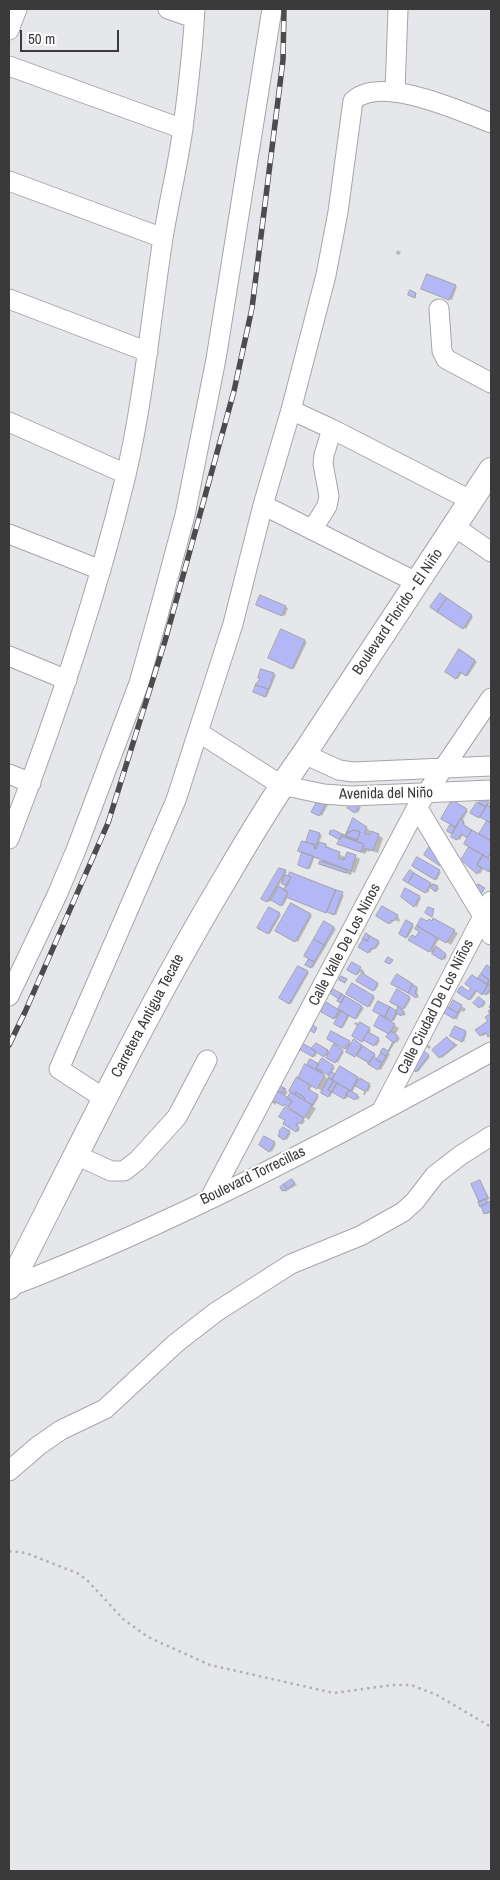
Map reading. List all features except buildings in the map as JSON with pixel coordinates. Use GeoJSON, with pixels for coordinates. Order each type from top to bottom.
{"type":"FeatureCollection","features":[{"type":"Feature","properties":{"kind":"main road","name":"Boulevard Florido - El Niño"},"geometry":{"type":"LineString","coordinates":[[304,754],[491,470]]}},
{"type":"Feature","properties":{"kind":"main road","name":"Carretera Antigua Tecate"},"geometry":{"type":"LineString","coordinates":[[9,1287],[191,935],[281,785],[304,754]]}},
{"type":"Feature","properties":{"kind":"street"},"geometry":{"type":"LineString","coordinates":[[9,30],[16,9]]}},
{"type":"Feature","properties":{"kind":"street"},"geometry":{"type":"LineString","coordinates":[[9,839],[67,680],[101,570],[126,474],[148,352],[164,238],[183,129],[194,14],[168,9]]}},
{"type":"Feature","properties":{"kind":"street"},"geometry":{"type":"LineString","coordinates":[[9,996],[57,895],[76,850],[139,683],[160,612],[185,515],[216,359],[272,9]]}},
{"type":"Feature","properties":{"kind":"street"},"geometry":{"type":"LineString","coordinates":[[395,92],[398,9]]}},
{"type":"Feature","properties":{"kind":"street"},"geometry":{"type":"LineString","coordinates":[[9,66],[183,129]]}},
{"type":"Feature","properties":{"kind":"street"},"geometry":{"type":"LineString","coordinates":[[105,1099],[59,1069],[176,800],[233,624],[263,505],[326,275],[338,212],[353,101],[358,95],[367,92],[395,92],[426,99],[491,123]]}},
{"type":"Feature","properties":{"kind":"street"},"geometry":{"type":"LineString","coordinates":[[9,182],[164,238]]}},
{"type":"Feature","properties":{"kind":"street"},"geometry":{"type":"LineString","coordinates":[[9,299],[148,352]]}},
{"type":"Feature","properties":{"kind":"street"},"geometry":{"type":"LineString","coordinates":[[439,310],[442,351],[446,359],[491,383]]}},
{"type":"Feature","properties":{"kind":"street"},"geometry":{"type":"LineString","coordinates":[[290,410],[332,429],[472,501]]}},
{"type":"Feature","properties":{"kind":"street"},"geometry":{"type":"LineString","coordinates":[[9,422],[126,474]]}},
{"type":"Feature","properties":{"kind":"street"},"geometry":{"type":"LineString","coordinates":[[312,530],[327,506],[329,496],[324,455],[332,429]]}},
{"type":"Feature","properties":{"kind":"street"},"geometry":{"type":"LineString","coordinates":[[263,505],[418,583]]}},
{"type":"Feature","properties":{"kind":"street"},"geometry":{"type":"LineString","coordinates":[[455,527],[491,552]]}},
{"type":"Feature","properties":{"kind":"street"},"geometry":{"type":"LineString","coordinates":[[9,534],[101,570]]}},
{"type":"Feature","properties":{"kind":"street"},"geometry":{"type":"LineString","coordinates":[[9,656],[67,680]]}},
{"type":"Feature","properties":{"kind":"street","name":"Calle Valle De Los Ninos"},"geometry":{"type":"LineString","coordinates":[[210,1198],[422,800],[491,698]]}},
{"type":"Feature","properties":{"kind":"street"},"geometry":{"type":"LineString","coordinates":[[198,732],[281,785]]}},
{"type":"Feature","properties":{"kind":"street","name":"Avenida del Niño"},"geometry":{"type":"LineString","coordinates":[[304,754],[340,770],[353,772],[491,766]]}},
{"type":"Feature","properties":{"kind":"street"},"geometry":{"type":"LineString","coordinates":[[9,774],[31,783]]}},
{"type":"Feature","properties":{"kind":"street","name":"Avenida del Niño"},"geometry":{"type":"LineString","coordinates":[[281,785],[324,794],[422,800],[491,790]]}},
{"type":"Feature","properties":{"kind":"street"},"geometry":{"type":"LineString","coordinates":[[422,800],[487,909],[491,935]]}},
{"type":"Feature","properties":{"kind":"street","name":"Calle Ciudad De Los Niños"},"geometry":{"type":"LineString","coordinates":[[382,1112],[487,909]]}},
{"type":"Feature","properties":{"kind":"street","name":"Boulevard Torrecillas"},"geometry":{"type":"LineString","coordinates":[[9,1287],[62,1267],[210,1198],[382,1112],[491,1052]]}},
{"type":"Feature","properties":{"kind":"street"},"geometry":{"type":"LineString","coordinates":[[76,1155],[111,1171],[124,1170],[138,1160],[177,1117],[207,1060]]}},
{"type":"Feature","properties":{"kind":"street"},"geometry":{"type":"LineString","coordinates":[[9,1471],[38,1446],[61,1430],[105,1408],[176,1343],[216,1312],[290,1264],[360,1236],[403,1212],[415,1201],[435,1175],[461,1155],[491,1136]]}},
{"type":"Feature","properties":{"kind":"path"},"geometry":{"type":"LineString","coordinates":[[9,1551],[26,1553],[77,1573],[88,1581],[123,1619],[148,1637],[210,1665],[334,1693],[392,1685],[411,1685],[437,1695],[491,1727]]}},
{"type":"Feature","properties":{"kind":"railway"},"geometry":{"type":"LineString","coordinates":[[9,1045],[108,823],[165,641],[234,391],[252,308],[283,60],[284,9]]}}]}
